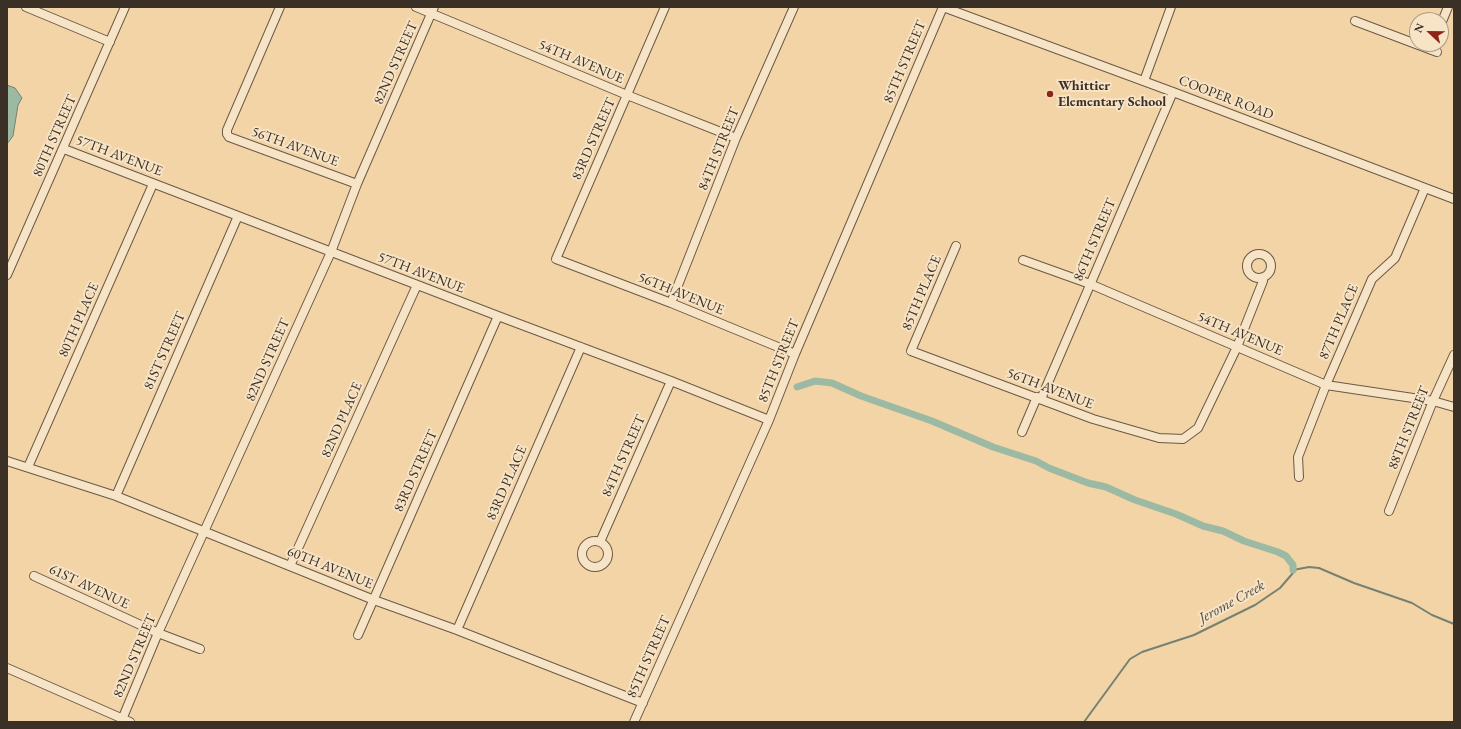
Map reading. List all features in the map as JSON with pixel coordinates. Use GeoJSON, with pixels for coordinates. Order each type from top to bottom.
{"type":"FeatureCollection","features":[{"type":"Feature","properties":{"kind":"street"},"geometry":{"type":"LineString","coordinates":[[26,7],[110,42]]}},
{"type":"Feature","properties":{"kind":"street","name":"80TH STREET"},"geometry":{"type":"LineString","coordinates":[[7,275],[64,149],[125,7]]}},
{"type":"Feature","properties":{"kind":"street","name":"56TH AVENUE"},"geometry":{"type":"LineString","coordinates":[[280,7],[227,130],[227,134],[229,137],[357,184]]}},
{"type":"Feature","properties":{"kind":"street","name":"54TH AVENUE"},"geometry":{"type":"LineString","coordinates":[[416,7],[433,10],[627,95],[736,138]]}},
{"type":"Feature","properties":{"kind":"street","name":"83RD STREET"},"geometry":{"type":"LineString","coordinates":[[556,259],[665,7]]}},
{"type":"Feature","properties":{"kind":"street","name":"84TH STREET"},"geometry":{"type":"LineString","coordinates":[[671,303],[736,138],[794,7]]}},
{"type":"Feature","properties":{"kind":"street","name":"COOPER ROAD"},"geometry":{"type":"LineString","coordinates":[[943,7],[1174,92],[1454,199]]}},
{"type":"Feature","properties":{"kind":"street","name":"85TH STREET"},"geometry":{"type":"LineString","coordinates":[[634,722],[769,420],[795,354],[943,7]]}},
{"type":"Feature","properties":{"kind":"street"},"geometry":{"type":"LineString","coordinates":[[1144,81],[1171,7]]}},
{"type":"Feature","properties":{"kind":"street","name":"82ND STREET"},"geometry":{"type":"LineString","coordinates":[[125,721],[158,633],[331,252],[357,184],[433,10]]}},
{"type":"Feature","properties":{"kind":"street"},"geometry":{"type":"LineString","coordinates":[[1355,21],[1409,39]]}},
{"type":"Feature","properties":{"kind":"street","name":"86TH STREET"},"geometry":{"type":"LineString","coordinates":[[1022,432],[1039,398],[1090,284],[1174,92]]}},
{"type":"Feature","properties":{"kind":"street","name":"57TH AVENUE"},"geometry":{"type":"LineString","coordinates":[[64,149],[671,381],[769,420]]}},
{"type":"Feature","properties":{"kind":"street","name":"80TH PLACE"},"geometry":{"type":"LineString","coordinates":[[28,467],[153,184]]}},
{"type":"Feature","properties":{"kind":"street","name":"87TH PLACE"},"geometry":{"type":"LineString","coordinates":[[1300,476],[1298,457],[1326,385],[1372,278],[1395,258],[1425,188]]}},
{"type":"Feature","properties":{"kind":"street","name":"81ST STREET"},"geometry":{"type":"LineString","coordinates":[[116,496],[238,216]]}},
{"type":"Feature","properties":{"kind":"street","name":"85TH PLACE"},"geometry":{"type":"LineString","coordinates":[[911,351],[956,246]]}},
{"type":"Feature","properties":{"kind":"street","name":"56TH AVENUE"},"geometry":{"type":"LineString","coordinates":[[556,259],[671,303],[795,354]]}},
{"type":"Feature","properties":{"kind":"street","name":"54TH AVENUE"},"geometry":{"type":"LineString","coordinates":[[1023,260],[1090,284],[1326,385],[1433,402],[1454,407]]}},
{"type":"Feature","properties":{"kind":"street"},"geometry":{"type":"LineString","coordinates":[[1237,347],[1263,282],[1263,277]]}},
{"type":"Feature","properties":{"kind":"street","name":"82ND PLACE"},"geometry":{"type":"LineString","coordinates":[[290,566],[417,285]]}},
{"type":"Feature","properties":{"kind":"street","name":"83RD STREET"},"geometry":{"type":"LineString","coordinates":[[358,635],[498,316]]}},
{"type":"Feature","properties":{"kind":"street","name":"83RD PLACE"},"geometry":{"type":"LineString","coordinates":[[457,630],[581,347]]}},
{"type":"Feature","properties":{"kind":"street","name":"56TH AVENUE"},"geometry":{"type":"LineString","coordinates":[[911,351],[1093,419],[1158,438],[1183,439],[1198,428],[1237,347]]}},
{"type":"Feature","properties":{"kind":"street","name":"88TH STREET"},"geometry":{"type":"LineString","coordinates":[[1389,511],[1433,402],[1454,355]]}},
{"type":"Feature","properties":{"kind":"street","name":"84TH STREET"},"geometry":{"type":"LineString","coordinates":[[600,542],[671,381]]}},
{"type":"Feature","properties":{"kind":"street","name":"60TH AVENUE"},"geometry":{"type":"LineString","coordinates":[[7,460],[116,496],[374,600],[457,630],[643,702]]}},
{"type":"Feature","properties":{"kind":"street","name":"61ST AVENUE"},"geometry":{"type":"LineString","coordinates":[[34,576],[158,633],[200,649]]}},
{"type":"Feature","properties":{"kind":"street"},"geometry":{"type":"LineString","coordinates":[[7,668],[125,721]]}},
{"type":"Feature","properties":{"kind":"shaded area"},"geometry":{"type":"Polygon","coordinates":[[[7,85],[15,88],[22,98],[18,105],[13,136],[7,144],[7,85]]]}},
{"type":"Feature","properties":{"kind":"waterway"},"geometry":{"type":"LineString","coordinates":[[797,387],[815,381],[832,383],[861,396],[932,421],[993,447],[1036,461],[1049,468],[1088,483],[1106,487],[1135,500],[1176,514],[1203,526],[1223,531],[1244,541],[1278,552],[1286,556],[1293,565],[1293,570]]}},
{"type":"Feature","properties":{"kind":"waterway","name":"Jerome Creek"},"geometry":{"type":"LineString","coordinates":[[1084,722],[1130,659],[1142,652],[1194,635],[1255,605],[1280,588],[1293,573],[1293,570],[1309,567],[1319,568],[1354,583],[1412,603],[1432,615],[1454,624]]}},
{"type":"Feature","properties":{"kind":"place","name":"Whittier Elementary School"},"geometry":{"type":"Point","coordinates":[1050,94]}}]}
